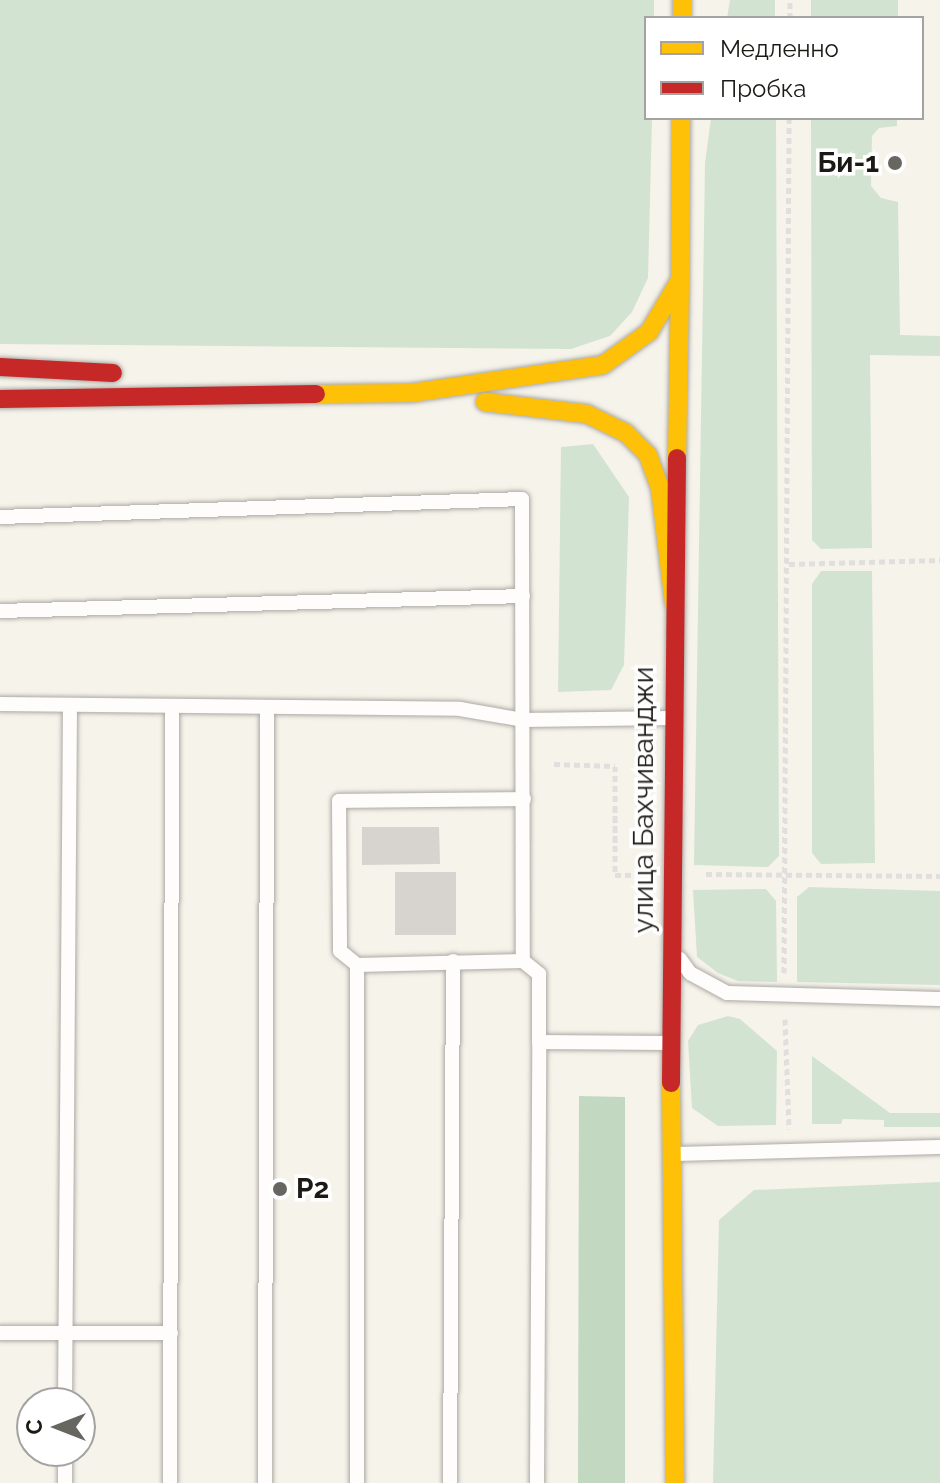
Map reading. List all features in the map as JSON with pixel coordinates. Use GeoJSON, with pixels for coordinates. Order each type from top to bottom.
{"type":"FeatureCollection","features":[{"type":"Feature","properties":{"kind":"main road","name":"улица Бахчиванджи"},"geometry":{"type":"LineString","coordinates":[[675,1483],[669,873],[681,120]]}},
{"type":"Feature","properties":{"kind":"main road"},"geometry":{"type":"LineString","coordinates":[[0,399],[411,393],[603,365],[649,332],[680,280]]}},
{"type":"Feature","properties":{"kind":"main road"},"geometry":{"type":"LineString","coordinates":[[0,367],[86,368],[206,396]]}},
{"type":"Feature","properties":{"kind":"main road"},"geometry":{"type":"LineString","coordinates":[[411,393],[587,414],[626,433],[648,455],[660,488],[674,603]]}},
{"type":"Feature","properties":{"kind":"lane"},"geometry":{"type":"LineString","coordinates":[[0,517],[522,499],[523,961]]}},
{"type":"Feature","properties":{"kind":"lane"},"geometry":{"type":"LineString","coordinates":[[0,611],[523,596]]}},
{"type":"Feature","properties":{"kind":"lane"},"geometry":{"type":"LineString","coordinates":[[0,704],[460,709],[524,720],[671,718]]}},
{"type":"Feature","properties":{"kind":"lane"},"geometry":{"type":"LineString","coordinates":[[65,1387],[70,705]]}},
{"type":"Feature","properties":{"kind":"lane"},"geometry":{"type":"LineString","coordinates":[[170,1483],[172,706]]}},
{"type":"Feature","properties":{"kind":"lane"},"geometry":{"type":"LineString","coordinates":[[265,1483],[267,707]]}},
{"type":"Feature","properties":{"kind":"lane"},"geometry":{"type":"LineString","coordinates":[[524,799],[339,801],[340,951],[357,965],[523,961],[539,974],[537,1483]]}},
{"type":"Feature","properties":{"kind":"lane"},"geometry":{"type":"LineString","coordinates":[[671,936],[690,973],[713,989],[784,996],[940,999]]}},
{"type":"Feature","properties":{"kind":"lane"},"geometry":{"type":"LineString","coordinates":[[450,1483],[453,961]]}},
{"type":"Feature","properties":{"kind":"lane"},"geometry":{"type":"LineString","coordinates":[[357,965],[357,1483]]}},
{"type":"Feature","properties":{"kind":"lane"},"geometry":{"type":"LineString","coordinates":[[539,1042],[670,1043]]}},
{"type":"Feature","properties":{"kind":"lane"},"geometry":{"type":"LineString","coordinates":[[673,1154],[940,1147]]}},
{"type":"Feature","properties":{"kind":"lane"},"geometry":{"type":"LineString","coordinates":[[0,1333],[171,1333]]}},
{"type":"Feature","properties":{"kind":"path"},"geometry":{"type":"LineString","coordinates":[[789,120],[789,564],[784,996],[790,1149]]}},
{"type":"Feature","properties":{"kind":"path"},"geometry":{"type":"LineString","coordinates":[[789,564],[940,560]]}},
{"type":"Feature","properties":{"kind":"path"},"geometry":{"type":"LineString","coordinates":[[554,764],[615,766],[615,875],[940,876]]}},
{"type":"Feature","properties":{"kind":"green space"},"geometry":{"type":"Polygon","coordinates":[[[0,0],[654,0],[654,16],[644,16],[644,120],[652,120],[648,278],[632,312],[610,336],[571,349],[0,344],[0,0]]]}},
{"type":"Feature","properties":{"kind":"green space"},"geometry":{"type":"Polygon","coordinates":[[[730,0],[775,0],[775,16],[727,16],[730,0]]]}},
{"type":"Feature","properties":{"kind":"green space"},"geometry":{"type":"Polygon","coordinates":[[[811,0],[898,0],[898,16],[811,16],[811,0]]]}},
{"type":"Feature","properties":{"kind":"green space"},"geometry":{"type":"Polygon","coordinates":[[[711,120],[776,120],[779,856],[768,867],[694,865],[705,163],[711,120]]]}},
{"type":"Feature","properties":{"kind":"green space"},"geometry":{"type":"Polygon","coordinates":[[[811,120],[897,120],[897,126],[879,128],[872,136],[871,186],[881,198],[898,202],[900,335],[940,336],[940,356],[870,355],[872,548],[821,549],[812,540],[811,120]]]}},
{"type":"Feature","properties":{"kind":"green space"},"geometry":{"type":"Polygon","coordinates":[[[593,444],[629,497],[624,665],[611,690],[558,692],[561,447],[593,444]]]}},
{"type":"Feature","properties":{"kind":"green space"},"geometry":{"type":"Polygon","coordinates":[[[821,571],[872,571],[875,863],[821,864],[812,853],[812,584],[821,571]]]}},
{"type":"Feature","properties":{"kind":"green space"},"geometry":{"type":"Polygon","coordinates":[[[809,887],[940,891],[940,985],[797,982],[797,897],[809,887]]]}},
{"type":"Feature","properties":{"kind":"green space"},"geometry":{"type":"Polygon","coordinates":[[[766,889],[776,901],[777,982],[738,981],[718,973],[697,957],[693,890],[766,889]]]}},
{"type":"Feature","properties":{"kind":"green space"},"geometry":{"type":"Polygon","coordinates":[[[728,1016],[740,1019],[777,1051],[776,1125],[718,1126],[692,1108],[688,1041],[698,1025],[728,1016]]]}},
{"type":"Feature","properties":{"kind":"green space"},"geometry":{"type":"Polygon","coordinates":[[[812,1056],[890,1113],[940,1113],[940,1127],[884,1127],[884,1120],[843,1119],[841,1124],[812,1124],[812,1056]]]}},
{"type":"Feature","properties":{"kind":"green space"},"geometry":{"type":"Polygon","coordinates":[[[579,1096],[625,1097],[625,1483],[578,1483],[579,1096]]]}},
{"type":"Feature","properties":{"kind":"green space"},"geometry":{"type":"Polygon","coordinates":[[[940,1182],[940,1483],[713,1483],[719,1220],[754,1190],[940,1182]]]}},
{"type":"Feature","properties":{"kind":"building"},"geometry":{"type":"Polygon","coordinates":[[[362,827],[439,827],[440,864],[362,865],[362,827]]]}},
{"type":"Feature","properties":{"kind":"building"},"geometry":{"type":"Polygon","coordinates":[[[395,872],[456,872],[456,935],[395,935],[395,872]]]}},
{"type":"Feature","properties":{"kind":"traffic: slow"},"geometry":{"type":"LineString","coordinates":[[682,0],[682,16]]}},
{"type":"Feature","properties":{"kind":"traffic: slow"},"geometry":{"type":"LineString","coordinates":[[316,394],[411,393],[603,365],[649,332],[680,280],[681,120]]}},
{"type":"Feature","properties":{"kind":"traffic: slow"},"geometry":{"type":"LineString","coordinates":[[677,458],[680,280]]}},
{"type":"Feature","properties":{"kind":"traffic: slow"},"geometry":{"type":"LineString","coordinates":[[485,402],[587,414],[626,433],[648,455],[660,488],[674,603]]}},
{"type":"Feature","properties":{"kind":"traffic: slow"},"geometry":{"type":"LineString","coordinates":[[671,1083],[675,1483]]}},
{"type":"Feature","properties":{"kind":"traffic: jam"},"geometry":{"type":"LineString","coordinates":[[0,367],[113,373]]}},
{"type":"Feature","properties":{"kind":"traffic: jam"},"geometry":{"type":"LineString","coordinates":[[0,399],[316,394]]}},
{"type":"Feature","properties":{"kind":"traffic: jam"},"geometry":{"type":"LineString","coordinates":[[671,1083],[677,458]]}},
{"type":"Feature","properties":{"kind":"place","name":"Би-1"},"geometry":{"type":"Point","coordinates":[895,163]}},
{"type":"Feature","properties":{"kind":"place","name":"P2"},"geometry":{"type":"Point","coordinates":[280,1189]}}]}
